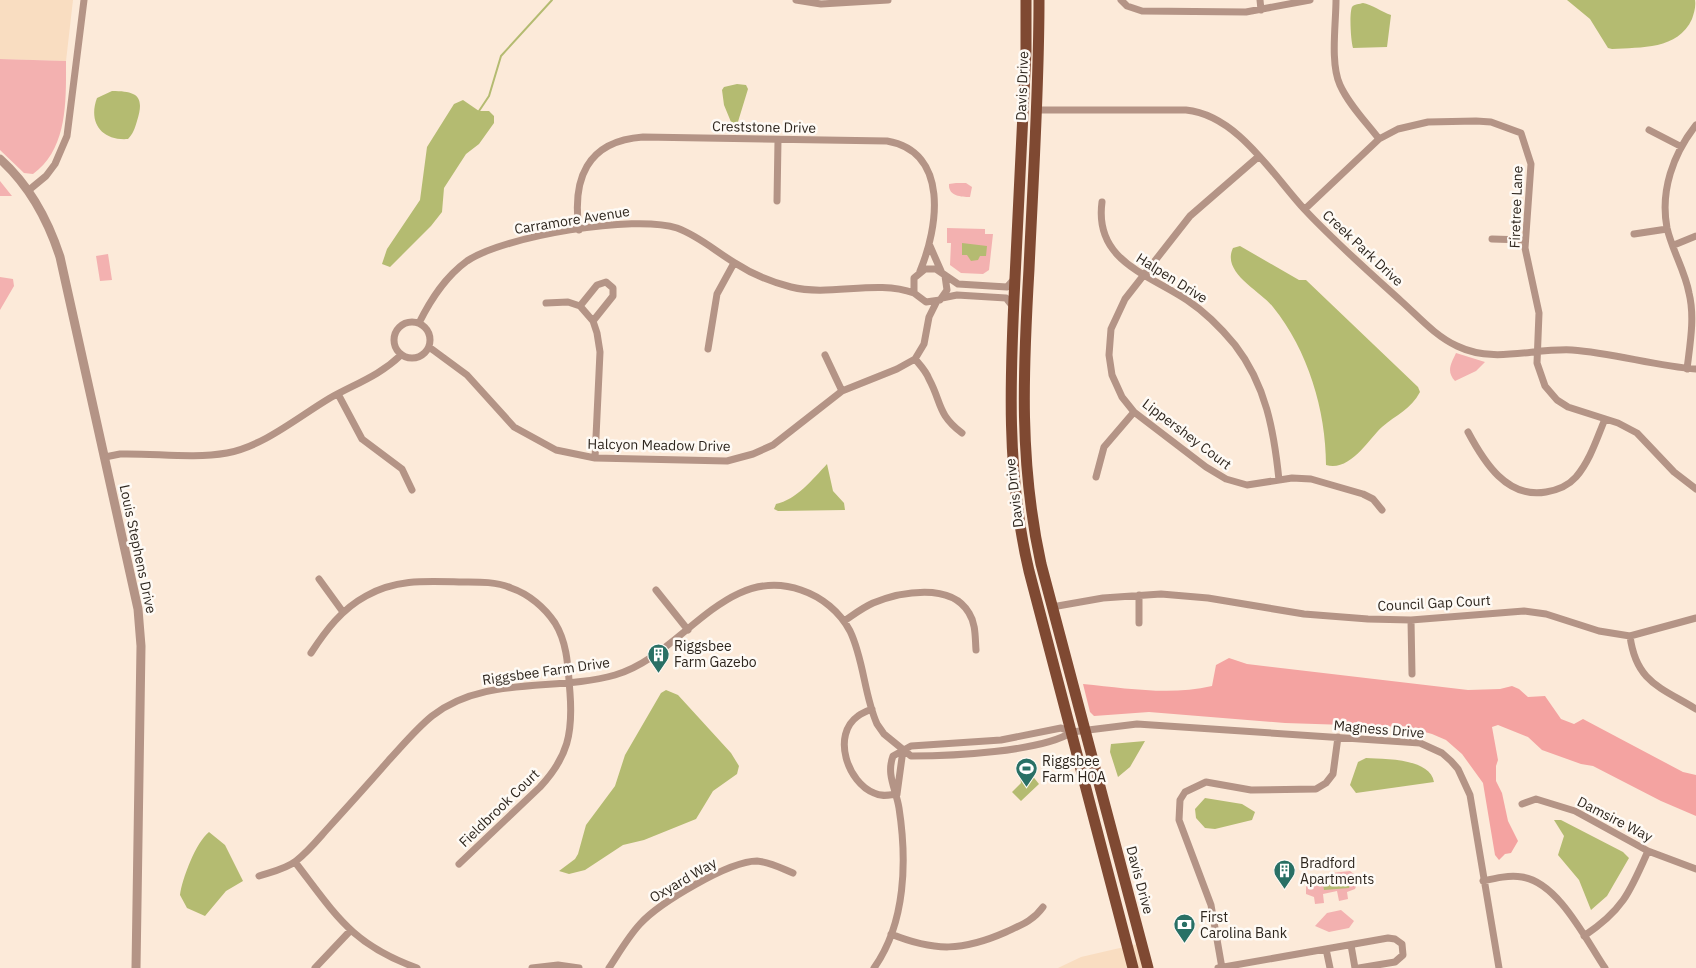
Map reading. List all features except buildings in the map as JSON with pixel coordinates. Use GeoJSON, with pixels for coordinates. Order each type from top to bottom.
{"type":"FeatureCollection","features":[{"type":"Feature","properties":{"kind":"main road","name":"Davis Drive"},"geometry":{"type":"LineString","coordinates":[[1026,0],[1026,52],[1015,278],[1010,437],[1018,519],[1029,571],[1133,968]]}},
{"type":"Feature","properties":{"kind":"main road","name":"Davis Drive"},"geometry":{"type":"LineString","coordinates":[[1039,0],[1023,428],[1029,501],[1041,564],[1148,968]]}},
{"type":"Feature","properties":{"kind":"street"},"geometry":{"type":"LineString","coordinates":[[29,190],[46,176],[55,164],[68,136],[84,0]]}},
{"type":"Feature","properties":{"kind":"street"},"geometry":{"type":"LineString","coordinates":[[796,0],[834,4],[888,0]]}},
{"type":"Feature","properties":{"kind":"street"},"geometry":{"type":"LineString","coordinates":[[1121,0],[1127,6],[1142,11],[1246,12],[1310,0]]}},
{"type":"Feature","properties":{"kind":"street"},"geometry":{"type":"LineString","coordinates":[[1260,0],[1261,10]]}},
{"type":"Feature","properties":{"kind":"street"},"geometry":{"type":"LineString","coordinates":[[1336,0],[1335,64],[1337,77],[1344,92],[1379,139]]}},
{"type":"Feature","properties":{"kind":"street","name":"Creek Park Drive"},"geometry":{"type":"LineString","coordinates":[[1036,110],[1193,110],[1224,122],[1238,134],[1305,210],[1343,249],[1444,339],[1466,350],[1490,356],[1538,352],[1585,352],[1696,369]]}},
{"type":"Feature","properties":{"kind":"street","name":"Firetree Lane"},"geometry":{"type":"LineString","coordinates":[[1305,210],[1379,139],[1398,129],[1428,122],[1491,122],[1521,133],[1532,169],[1525,240],[1539,313],[1538,352],[1541,376],[1550,394],[1568,407],[1605,419],[1637,433],[1674,472],[1696,489]]}},
{"type":"Feature","properties":{"kind":"street"},"geometry":{"type":"LineString","coordinates":[[1687,369],[1692,309],[1689,292],[1668,228],[1667,190],[1672,167],[1680,146],[1696,125]]}},
{"type":"Feature","properties":{"kind":"street"},"geometry":{"type":"LineString","coordinates":[[1649,130],[1680,146]]}},
{"type":"Feature","properties":{"kind":"street","name":"Creststone Drive"},"geometry":{"type":"LineString","coordinates":[[579,230],[576,198],[581,178],[593,159],[614,143],[643,137],[887,141],[908,148],[922,161],[934,184],[930,246],[920,271]]}},
{"type":"Feature","properties":{"kind":"street"},"geometry":{"type":"LineString","coordinates":[[777,201],[778,140]]}},
{"type":"Feature","properties":{"kind":"street","name":"Lippershey Court"},"geometry":{"type":"LineString","coordinates":[[1258,157],[1190,216],[1119,308],[1110,329],[1108,343],[1109,364],[1116,386],[1134,412],[1206,467],[1226,479],[1247,485],[1279,480],[1311,479],[1373,499],[1382,510]]}},
{"type":"Feature","properties":{"kind":"street","name":"Louis Stephens Drive"},"geometry":{"type":"LineString","coordinates":[[0,159],[29,190],[50,228],[60,257],[132,576],[139,623],[136,968]]}},
{"type":"Feature","properties":{"kind":"street","name":"Halpen Drive"},"geometry":{"type":"LineString","coordinates":[[1102,202],[1101,225],[1106,238],[1119,258],[1143,276],[1197,307],[1226,334],[1244,358],[1261,390],[1272,421],[1279,480]]}},
{"type":"Feature","properties":{"kind":"street","name":"Carramore Avenue"},"geometry":{"type":"LineString","coordinates":[[419,324],[443,284],[459,268],[476,256],[508,242],[631,222],[661,224],[696,236],[734,263],[766,280],[803,290],[834,291],[898,288],[914,293],[921,300]]}},
{"type":"Feature","properties":{"kind":"street"},"geometry":{"type":"LineString","coordinates":[[1634,234],[1668,228]]}},
{"type":"Feature","properties":{"kind":"street"},"geometry":{"type":"LineString","coordinates":[[1674,245],[1696,236]]}},
{"type":"Feature","properties":{"kind":"street"},"geometry":{"type":"LineString","coordinates":[[1492,239],[1525,240]]}},
{"type":"Feature","properties":{"kind":"street","name":"Creststone Drive"},"geometry":{"type":"LineString","coordinates":[[930,246],[943,274]]}},
{"type":"Feature","properties":{"kind":"street"},"geometry":{"type":"LineString","coordinates":[[708,349],[717,294],[734,263]]}},
{"type":"Feature","properties":{"kind":"street"},"geometry":{"type":"LineString","coordinates":[[920,271],[931,268],[958,284],[1007,286],[1015,278]]}},
{"type":"Feature","properties":{"kind":"street","name":"Carramore Avenue"},"geometry":{"type":"LineString","coordinates":[[898,288],[914,278],[920,271]]}},
{"type":"Feature","properties":{"kind":"street"},"geometry":{"type":"LineString","coordinates":[[943,274],[948,285],[929,317],[924,344],[914,359],[929,378],[943,414],[949,423],[962,433]]}},
{"type":"Feature","properties":{"kind":"street"},"geometry":{"type":"LineString","coordinates":[[914,278],[914,293]]}},
{"type":"Feature","properties":{"kind":"street"},"geometry":{"type":"LineString","coordinates":[[580,306],[600,283],[610,284],[613,288],[613,296],[593,320]]}},
{"type":"Feature","properties":{"kind":"street"},"geometry":{"type":"LineString","coordinates":[[921,300],[926,302],[957,295],[1006,298],[1014,308]]}},
{"type":"Feature","properties":{"kind":"street"},"geometry":{"type":"LineString","coordinates":[[921,300],[929,317]]}},
{"type":"Feature","properties":{"kind":"street"},"geometry":{"type":"LineString","coordinates":[[546,303],[568,302],[580,306],[593,320],[600,352],[595,458]]}},
{"type":"Feature","properties":{"kind":"street"},"geometry":{"type":"LineString","coordinates":[[404,324],[424,326],[430,336],[429,347],[417,358],[402,355],[395,346],[396,332],[404,324]]}},
{"type":"Feature","properties":{"kind":"street","name":"Halcyon Meadow Drive"},"geometry":{"type":"LineString","coordinates":[[429,347],[467,375],[502,416],[527,436],[567,454],[595,458],[715,462],[739,458],[765,449],[784,439],[842,392],[897,369],[914,359]]}},
{"type":"Feature","properties":{"kind":"street"},"geometry":{"type":"LineString","coordinates":[[105,457],[128,454],[212,455],[237,451],[269,436],[338,394],[378,374],[402,355]]}},
{"type":"Feature","properties":{"kind":"street"},"geometry":{"type":"LineString","coordinates":[[825,355],[842,392]]}},
{"type":"Feature","properties":{"kind":"street"},"geometry":{"type":"LineString","coordinates":[[338,394],[362,438],[402,469],[412,490]]}},
{"type":"Feature","properties":{"kind":"street"},"geometry":{"type":"LineString","coordinates":[[1096,477],[1104,447],[1134,412]]}},
{"type":"Feature","properties":{"kind":"street"},"geometry":{"type":"LineString","coordinates":[[1468,432],[1488,465],[1498,476],[1508,484],[1523,491],[1543,493],[1559,489],[1576,478],[1586,462],[1605,419]]}},
{"type":"Feature","properties":{"kind":"street"},"geometry":{"type":"LineString","coordinates":[[312,653],[342,612],[318,579]]}},
{"type":"Feature","properties":{"kind":"street","name":"Fieldbrook Court"},"geometry":{"type":"LineString","coordinates":[[342,612],[375,592],[404,582],[481,582],[512,588],[539,605],[555,624],[566,649],[569,682],[571,728],[564,753],[557,766],[540,787],[459,864]]}},
{"type":"Feature","properties":{"kind":"street","name":"Riggsbee Farm Drive"},"geometry":{"type":"LineString","coordinates":[[259,876],[296,862],[414,732],[434,714],[459,700],[481,692],[608,677],[634,668],[662,652],[729,597],[746,589],[784,586],[808,592],[826,603],[844,621],[856,645],[872,710],[880,729],[911,756],[988,751],[1039,743],[1063,737],[1072,732],[1085,730]]}},
{"type":"Feature","properties":{"kind":"street"},"geometry":{"type":"LineString","coordinates":[[656,590],[688,630]]}},
{"type":"Feature","properties":{"kind":"street"},"geometry":{"type":"LineString","coordinates":[[844,621],[871,604],[896,596],[946,595],[960,603],[970,614],[974,627],[976,650]]}},
{"type":"Feature","properties":{"kind":"street"},"geometry":{"type":"LineString","coordinates":[[1139,595],[1139,623]]}},
{"type":"Feature","properties":{"kind":"street","name":"Council Gap Court"},"geometry":{"type":"LineString","coordinates":[[1052,607],[1103,598],[1139,595],[1189,596],[1325,616],[1411,620],[1524,611],[1546,614],[1599,631],[1630,636],[1696,618]]}},
{"type":"Feature","properties":{"kind":"street"},"geometry":{"type":"LineString","coordinates":[[1411,620],[1412,674]]}},
{"type":"Feature","properties":{"kind":"street"},"geometry":{"type":"LineString","coordinates":[[1630,636],[1633,656],[1644,675],[1696,709]]}},
{"type":"Feature","properties":{"kind":"street"},"geometry":{"type":"LineString","coordinates":[[872,710],[858,715],[850,726],[844,745],[846,758],[855,778],[869,790],[881,796],[897,794]]}},
{"type":"Feature","properties":{"kind":"street","name":"Magness Drive"},"geometry":{"type":"LineString","coordinates":[[1085,730],[1137,724],[1420,743],[1442,753],[1458,769],[1470,795],[1499,968]]}},
{"type":"Feature","properties":{"kind":"street"},"geometry":{"type":"LineString","coordinates":[[1338,737],[1333,774],[1326,783],[1316,789],[1251,790],[1206,782],[1185,792],[1180,800],[1179,820],[1209,900],[1220,967],[1388,938],[1399,941],[1404,948],[1403,955],[1395,962],[1359,968]]}},
{"type":"Feature","properties":{"kind":"street"},"geometry":{"type":"LineString","coordinates":[[874,968],[891,934],[900,896],[903,842],[897,794],[903,750]]}},
{"type":"Feature","properties":{"kind":"street","name":"Damsire Way"},"geometry":{"type":"LineString","coordinates":[[1522,804],[1536,799],[1575,812],[1648,851],[1696,869]]}},
{"type":"Feature","properties":{"kind":"street"},"geometry":{"type":"LineString","coordinates":[[1584,936],[1607,921],[1621,905],[1648,851]]}},
{"type":"Feature","properties":{"kind":"street"},"geometry":{"type":"LineString","coordinates":[[296,862],[324,901],[350,931],[385,954],[417,968]]}},
{"type":"Feature","properties":{"kind":"street","name":"Oxyard Way"},"geometry":{"type":"LineString","coordinates":[[609,968],[632,934],[646,918],[662,904],[702,882],[739,863],[768,863],[793,873]]}},
{"type":"Feature","properties":{"kind":"street"},"geometry":{"type":"LineString","coordinates":[[1483,881],[1509,876],[1522,877],[1542,884],[1558,900],[1605,968]]}},
{"type":"Feature","properties":{"kind":"street"},"geometry":{"type":"LineString","coordinates":[[891,934],[926,946],[968,946],[984,942],[1027,923],[1043,907]]}},
{"type":"Feature","properties":{"kind":"street"},"geometry":{"type":"LineString","coordinates":[[315,968],[350,931]]}},
{"type":"Feature","properties":{"kind":"street"},"geometry":{"type":"LineString","coordinates":[[1351,945],[1355,968]]}},
{"type":"Feature","properties":{"kind":"street"},"geometry":{"type":"LineString","coordinates":[[1326,948],[1330,968]]}},
{"type":"Feature","properties":{"kind":"street"},"geometry":{"type":"LineString","coordinates":[[532,968],[558,965],[579,968]]}},
{"type":"Feature","properties":{"kind":"shaded area"},"geometry":{"type":"Polygon","coordinates":[[[0,0],[73,0],[66,61],[0,59],[0,0]]]}},
{"type":"Feature","properties":{"kind":"shaded area"},"geometry":{"type":"Polygon","coordinates":[[[1567,0],[1695,0],[1695,5],[1692,19],[1686,29],[1668,42],[1646,47],[1612,49],[1608,48],[1590,19],[1567,0]]]}},
{"type":"Feature","properties":{"kind":"shaded area"},"geometry":{"type":"Polygon","coordinates":[[[1363,3],[1391,15],[1387,47],[1353,48],[1351,11],[1353,6],[1363,3]]]}},
{"type":"Feature","properties":{"kind":"shaded area"},"geometry":{"type":"Polygon","coordinates":[[[0,59],[66,61],[65,107],[59,138],[44,164],[33,174],[24,173],[0,150],[0,59]]]}},
{"type":"Feature","properties":{"kind":"shaded area"},"geometry":{"type":"Polygon","coordinates":[[[737,84],[746,85],[748,89],[737,125],[731,122],[724,105],[722,90],[724,87],[737,84]]]}},
{"type":"Feature","properties":{"kind":"shaded area"},"geometry":{"type":"Polygon","coordinates":[[[112,91],[128,92],[137,97],[139,101],[137,121],[134,131],[128,139],[110,137],[99,128],[96,122],[94,115],[97,98],[112,91]]]}},
{"type":"Feature","properties":{"kind":"shaded area"},"geometry":{"type":"Polygon","coordinates":[[[463,100],[479,111],[489,111],[494,116],[494,123],[479,144],[466,154],[444,188],[442,212],[431,226],[390,267],[382,264],[387,249],[420,200],[427,147],[454,104],[463,100]]]}},
{"type":"Feature","properties":{"kind":"shaded area"},"geometry":{"type":"Polygon","coordinates":[[[0,181],[12,196],[0,196],[0,181]]]}},
{"type":"Feature","properties":{"kind":"shaded area"},"geometry":{"type":"Polygon","coordinates":[[[966,183],[972,187],[970,197],[959,196],[951,191],[949,184],[966,183]]]}},
{"type":"Feature","properties":{"kind":"shaded area"},"geometry":{"type":"Polygon","coordinates":[[[947,228],[985,229],[985,234],[993,234],[989,270],[983,274],[961,273],[950,265],[951,243],[947,243],[947,228]]]}},
{"type":"Feature","properties":{"kind":"shaded area"},"geometry":{"type":"Polygon","coordinates":[[[962,243],[987,246],[986,256],[980,256],[978,260],[971,261],[967,255],[962,255],[962,243]]]}},
{"type":"Feature","properties":{"kind":"shaded area"},"geometry":{"type":"Polygon","coordinates":[[[1240,246],[1299,280],[1306,280],[1418,387],[1420,392],[1412,403],[1382,427],[1358,454],[1343,464],[1335,466],[1326,465],[1323,424],[1313,382],[1296,342],[1285,324],[1273,307],[1244,281],[1232,266],[1233,248],[1240,246]]]}},
{"type":"Feature","properties":{"kind":"shaded area"},"geometry":{"type":"Polygon","coordinates":[[[108,254],[112,280],[100,281],[96,256],[108,254]]]}},
{"type":"Feature","properties":{"kind":"shaded area"},"geometry":{"type":"Polygon","coordinates":[[[0,277],[13,279],[14,286],[0,310],[0,277]]]}},
{"type":"Feature","properties":{"kind":"shaded area"},"geometry":{"type":"Polygon","coordinates":[[[1456,353],[1485,362],[1476,371],[1455,381],[1450,371],[1456,353]]]}},
{"type":"Feature","properties":{"kind":"shaded area"},"geometry":{"type":"Polygon","coordinates":[[[827,464],[833,491],[844,503],[845,510],[778,511],[774,509],[776,504],[797,494],[827,464]]]}},
{"type":"Feature","properties":{"kind":"shaded area"},"geometry":{"type":"Polygon","coordinates":[[[1229,658],[1247,664],[1468,690],[1500,689],[1512,686],[1528,697],[1545,696],[1561,719],[1574,724],[1583,719],[1683,772],[1696,775],[1696,816],[1661,801],[1593,766],[1581,764],[1542,750],[1528,737],[1498,725],[1492,727],[1498,760],[1496,781],[1502,793],[1508,821],[1518,841],[1511,853],[1505,854],[1499,860],[1495,855],[1483,783],[1462,754],[1446,740],[1432,734],[1407,727],[1285,723],[1149,712],[1094,716],[1090,712],[1083,684],[1164,691],[1196,689],[1212,686],[1216,665],[1229,658]]]}},
{"type":"Feature","properties":{"kind":"shaded area"},"geometry":{"type":"Polygon","coordinates":[[[666,690],[678,695],[731,753],[739,766],[737,774],[713,791],[696,819],[644,840],[623,845],[585,870],[569,874],[559,871],[575,859],[578,854],[586,825],[615,786],[625,755],[661,693],[666,690]]]}},
{"type":"Feature","properties":{"kind":"shaded area"},"geometry":{"type":"Polygon","coordinates":[[[1145,741],[1130,767],[1118,777],[1110,752],[1111,744],[1145,741]]]}},
{"type":"Feature","properties":{"kind":"shaded area"},"geometry":{"type":"Polygon","coordinates":[[[1366,758],[1405,761],[1415,764],[1431,774],[1434,782],[1356,793],[1350,785],[1358,762],[1366,758]]]}},
{"type":"Feature","properties":{"kind":"shaded area","name":"Riggsbee Farm HOA"},"geometry":{"type":"Polygon","coordinates":[[[1031,774],[1039,784],[1021,801],[1012,792],[1021,783],[1020,777],[1031,774]]]}},
{"type":"Feature","properties":{"kind":"shaded area"},"geometry":{"type":"Polygon","coordinates":[[[1205,798],[1242,804],[1255,812],[1252,820],[1215,829],[1205,828],[1196,818],[1195,809],[1205,798]]]}},
{"type":"Feature","properties":{"kind":"shaded area"},"geometry":{"type":"Polygon","coordinates":[[[1554,820],[1561,820],[1623,852],[1629,858],[1607,896],[1591,910],[1579,880],[1558,855],[1564,836],[1554,820]]]}},
{"type":"Feature","properties":{"kind":"shaded area"},"geometry":{"type":"Polygon","coordinates":[[[209,832],[225,845],[243,881],[226,891],[205,916],[187,908],[180,895],[190,861],[199,844],[209,832]]]}},
{"type":"Feature","properties":{"kind":"shaded area"},"geometry":{"type":"Polygon","coordinates":[[[1350,871],[1355,875],[1357,884],[1355,889],[1347,892],[1348,899],[1339,901],[1337,891],[1323,894],[1324,903],[1315,904],[1314,897],[1306,894],[1306,884],[1310,880],[1332,877],[1332,873],[1350,871]]]}},
{"type":"Feature","properties":{"kind":"shaded area"},"geometry":{"type":"Polygon","coordinates":[[[1347,878],[1351,881],[1349,888],[1324,890],[1323,884],[1347,878]]]}},
{"type":"Feature","properties":{"kind":"shaded area"},"geometry":{"type":"Polygon","coordinates":[[[1341,910],[1354,921],[1349,928],[1329,932],[1315,926],[1327,913],[1341,910]]]}},
{"type":"Feature","properties":{"kind":"shaded area"},"geometry":{"type":"Polygon","coordinates":[[[1137,944],[1144,968],[1058,968],[1081,957],[1137,944]]]}},
{"type":"Feature","properties":{"kind":"waterway"},"geometry":{"type":"LineString","coordinates":[[479,111],[489,96],[501,56],[552,0]]}},
{"type":"Feature","properties":{"kind":"place","name":"Riggsbee Farm Gazebo"},"geometry":{"type":"Point","coordinates":[658,673]}},
{"type":"Feature","properties":{"kind":"place","name":"Riggsbee Farm HOA"},"geometry":{"type":"Point","coordinates":[1026,788]}},
{"type":"Feature","properties":{"kind":"place","name":"Bradford Apartments"},"geometry":{"type":"Point","coordinates":[1284,890]}},
{"type":"Feature","properties":{"kind":"place","name":"First Carolina Bank"},"geometry":{"type":"Point","coordinates":[1184,944]}}]}
